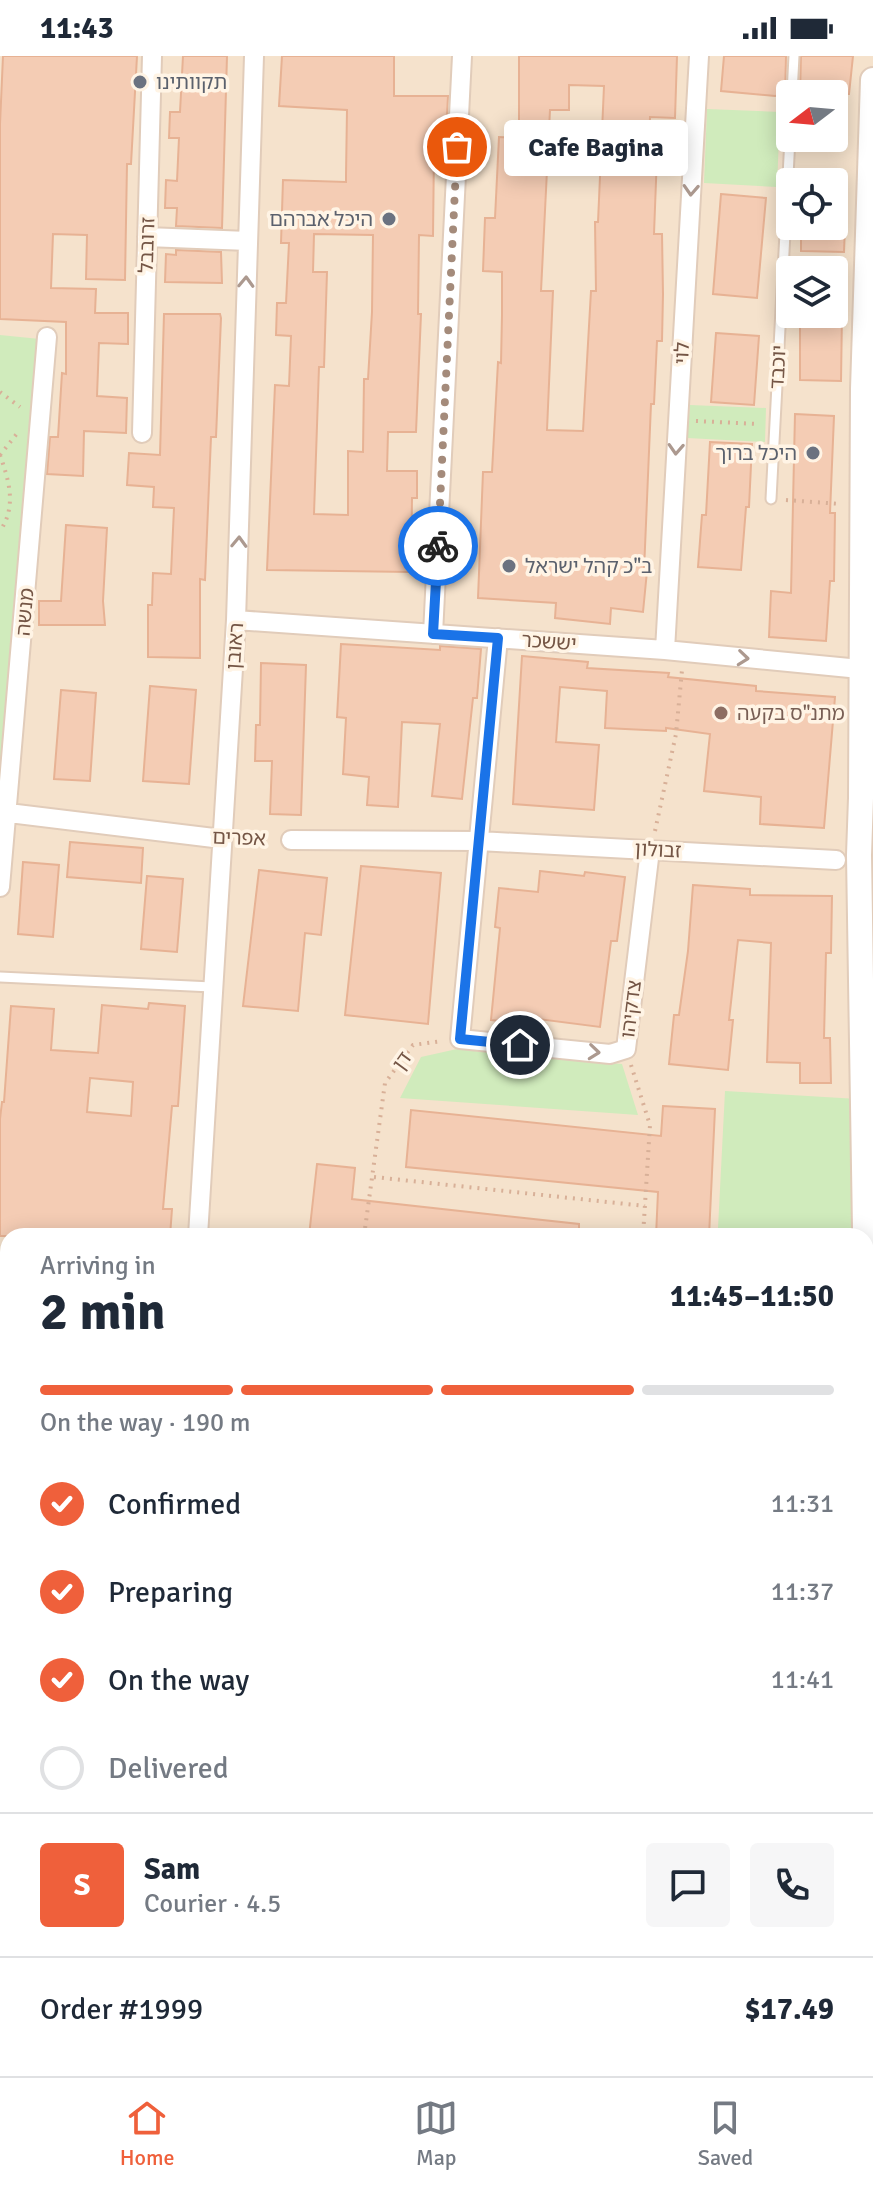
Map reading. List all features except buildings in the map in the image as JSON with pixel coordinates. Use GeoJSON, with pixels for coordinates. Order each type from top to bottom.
{"type":"FeatureCollection","features":[{"type":"Feature","properties":{"kind":"street","name":"זרובבל"},"geometry":{"type":"LineString","coordinates":[[142,433],[152,56]]}},
{"type":"Feature","properties":{"kind":"street","name":"ראובן"},"geometry":{"type":"LineString","coordinates":[[198,1228],[236,620],[254,56]]}},
{"type":"Feature","properties":{"kind":"street"},"geometry":{"type":"LineString","coordinates":[[433,634],[462,56]]}},
{"type":"Feature","properties":{"kind":"street","name":"לוי"},"geometry":{"type":"LineString","coordinates":[[674,651],[678,419],[699,56]]}},
{"type":"Feature","properties":{"kind":"street"},"geometry":{"type":"LineString","coordinates":[[868,1228],[859,861],[867,799],[860,669],[873,80]]}},
{"type":"Feature","properties":{"kind":"street"},"geometry":{"type":"LineString","coordinates":[[147,237],[248,241]]}},
{"type":"Feature","properties":{"kind":"street","name":"מנשה"},"geometry":{"type":"LineString","coordinates":[[0,887],[3,813],[47,337]]}},
{"type":"Feature","properties":{"kind":"street","name":"יששכר"},"geometry":{"type":"LineString","coordinates":[[236,620],[674,651],[860,669]]}},
{"type":"Feature","properties":{"kind":"street"},"geometry":{"type":"LineString","coordinates":[[460,1039],[498,638]]}},
{"type":"Feature","properties":{"kind":"street","name":"אפרים"},"geometry":{"type":"LineString","coordinates":[[3,813],[222,839]]}},
{"type":"Feature","properties":{"kind":"street","name":"אפרים"},"geometry":{"type":"LineString","coordinates":[[291,840],[479,841]]}},
{"type":"Feature","properties":{"kind":"street","name":"זבולון"},"geometry":{"type":"LineString","coordinates":[[479,841],[836,860]]}},
{"type":"Feature","properties":{"kind":"street","name":"צדקיהו"},"geometry":{"type":"LineString","coordinates":[[460,1039],[610,1054],[626,1049],[650,850]]}},
{"type":"Feature","properties":{"kind":"lane"},"geometry":{"type":"LineString","coordinates":[[793,80],[794,56]]}},
{"type":"Feature","properties":{"kind":"lane","name":"יוכבד"},"geometry":{"type":"LineString","coordinates":[[771,499],[789,152]]}},
{"type":"Feature","properties":{"kind":"lane"},"geometry":{"type":"LineString","coordinates":[[0,977],[212,987]]}},
{"type":"Feature","properties":{"kind":"path"},"geometry":{"type":"LineString","coordinates":[[0,392],[20,406],[23,417]]}},
{"type":"Feature","properties":{"kind":"path"},"geometry":{"type":"LineString","coordinates":[[678,419],[768,425]]}},
{"type":"Feature","properties":{"kind":"path"},"geometry":{"type":"LineString","coordinates":[[0,531],[7,520],[11,488],[0,455],[18,434],[20,425]]}},
{"type":"Feature","properties":{"kind":"path"},"geometry":{"type":"LineString","coordinates":[[771,499],[862,505]]}},
{"type":"Feature","properties":{"kind":"path"},"geometry":{"type":"LineString","coordinates":[[650,850],[676,734],[674,651]]}},
{"type":"Feature","properties":{"kind":"path","name":"אפרים"},"geometry":{"type":"LineString","coordinates":[[222,839],[291,840]]}},
{"type":"Feature","properties":{"kind":"path","name":"דן"},"geometry":{"type":"LineString","coordinates":[[365,1228],[385,1083],[413,1045],[460,1039]]}},
{"type":"Feature","properties":{"kind":"path"},"geometry":{"type":"LineString","coordinates":[[626,1049],[650,1125],[644,1228]]}},
{"type":"Feature","properties":{"kind":"path"},"geometry":{"type":"LineString","coordinates":[[374,1177],[645,1206]]}},
{"type":"Feature","properties":{"kind":"shaded area"},"geometry":{"type":"Polygon","coordinates":[[[0,56],[873,56],[873,1228],[0,1228],[0,56]]]}},
{"type":"Feature","properties":{"kind":"green space"},"geometry":{"type":"Polygon","coordinates":[[[707,109],[776,112],[776,187],[704,183],[707,109]]]}},
{"type":"Feature","properties":{"kind":"green space"},"geometry":{"type":"Polygon","coordinates":[[[0,335],[40,339],[0,775],[0,335]]]}},
{"type":"Feature","properties":{"kind":"green space"},"geometry":{"type":"Polygon","coordinates":[[[690,405],[766,408],[765,442],[687,438],[690,405]]]}},
{"type":"Feature","properties":{"kind":"green space"},"geometry":{"type":"Polygon","coordinates":[[[457,1049],[622,1064],[638,1115],[400,1098],[421,1057],[457,1049]]]}},
{"type":"Feature","properties":{"kind":"green space"},"geometry":{"type":"Polygon","coordinates":[[[725,1091],[858,1099],[851,1228],[718,1228],[725,1091]]]}},
{"type":"Feature","properties":{"kind":"way so far"},"geometry":{"type":"LineString","coordinates":[[438,546],[457,147]]}},
{"type":"Feature","properties":{"kind":"place","name":"תקוותינו"},"geometry":{"type":"Point","coordinates":[140,82]}},
{"type":"Feature","properties":{"kind":"place","name":"Cafe Bagina"},"geometry":{"type":"Point","coordinates":[457,147]}},
{"type":"Feature","properties":{"kind":"place","name":"היכל אברהם"},"geometry":{"type":"Point","coordinates":[389,219]}},
{"type":"Feature","properties":{"kind":"place","name":"היכל ברוך"},"geometry":{"type":"Point","coordinates":[813,453]}},
{"type":"Feature","properties":{"kind":"place","name":"ב\"כ קהל ישראל"},"geometry":{"type":"Point","coordinates":[509,566]}},
{"type":"Feature","properties":{"kind":"place","name":"מתנ\"ס בקעה"},"geometry":{"type":"Point","coordinates":[721,713]}},
{"type":"Feature","properties":{"kind":"route"},"geometry":{"type":"LineString","coordinates":[[438,546],[433,634],[498,638],[460,1039],[520,1045]]}}]}
